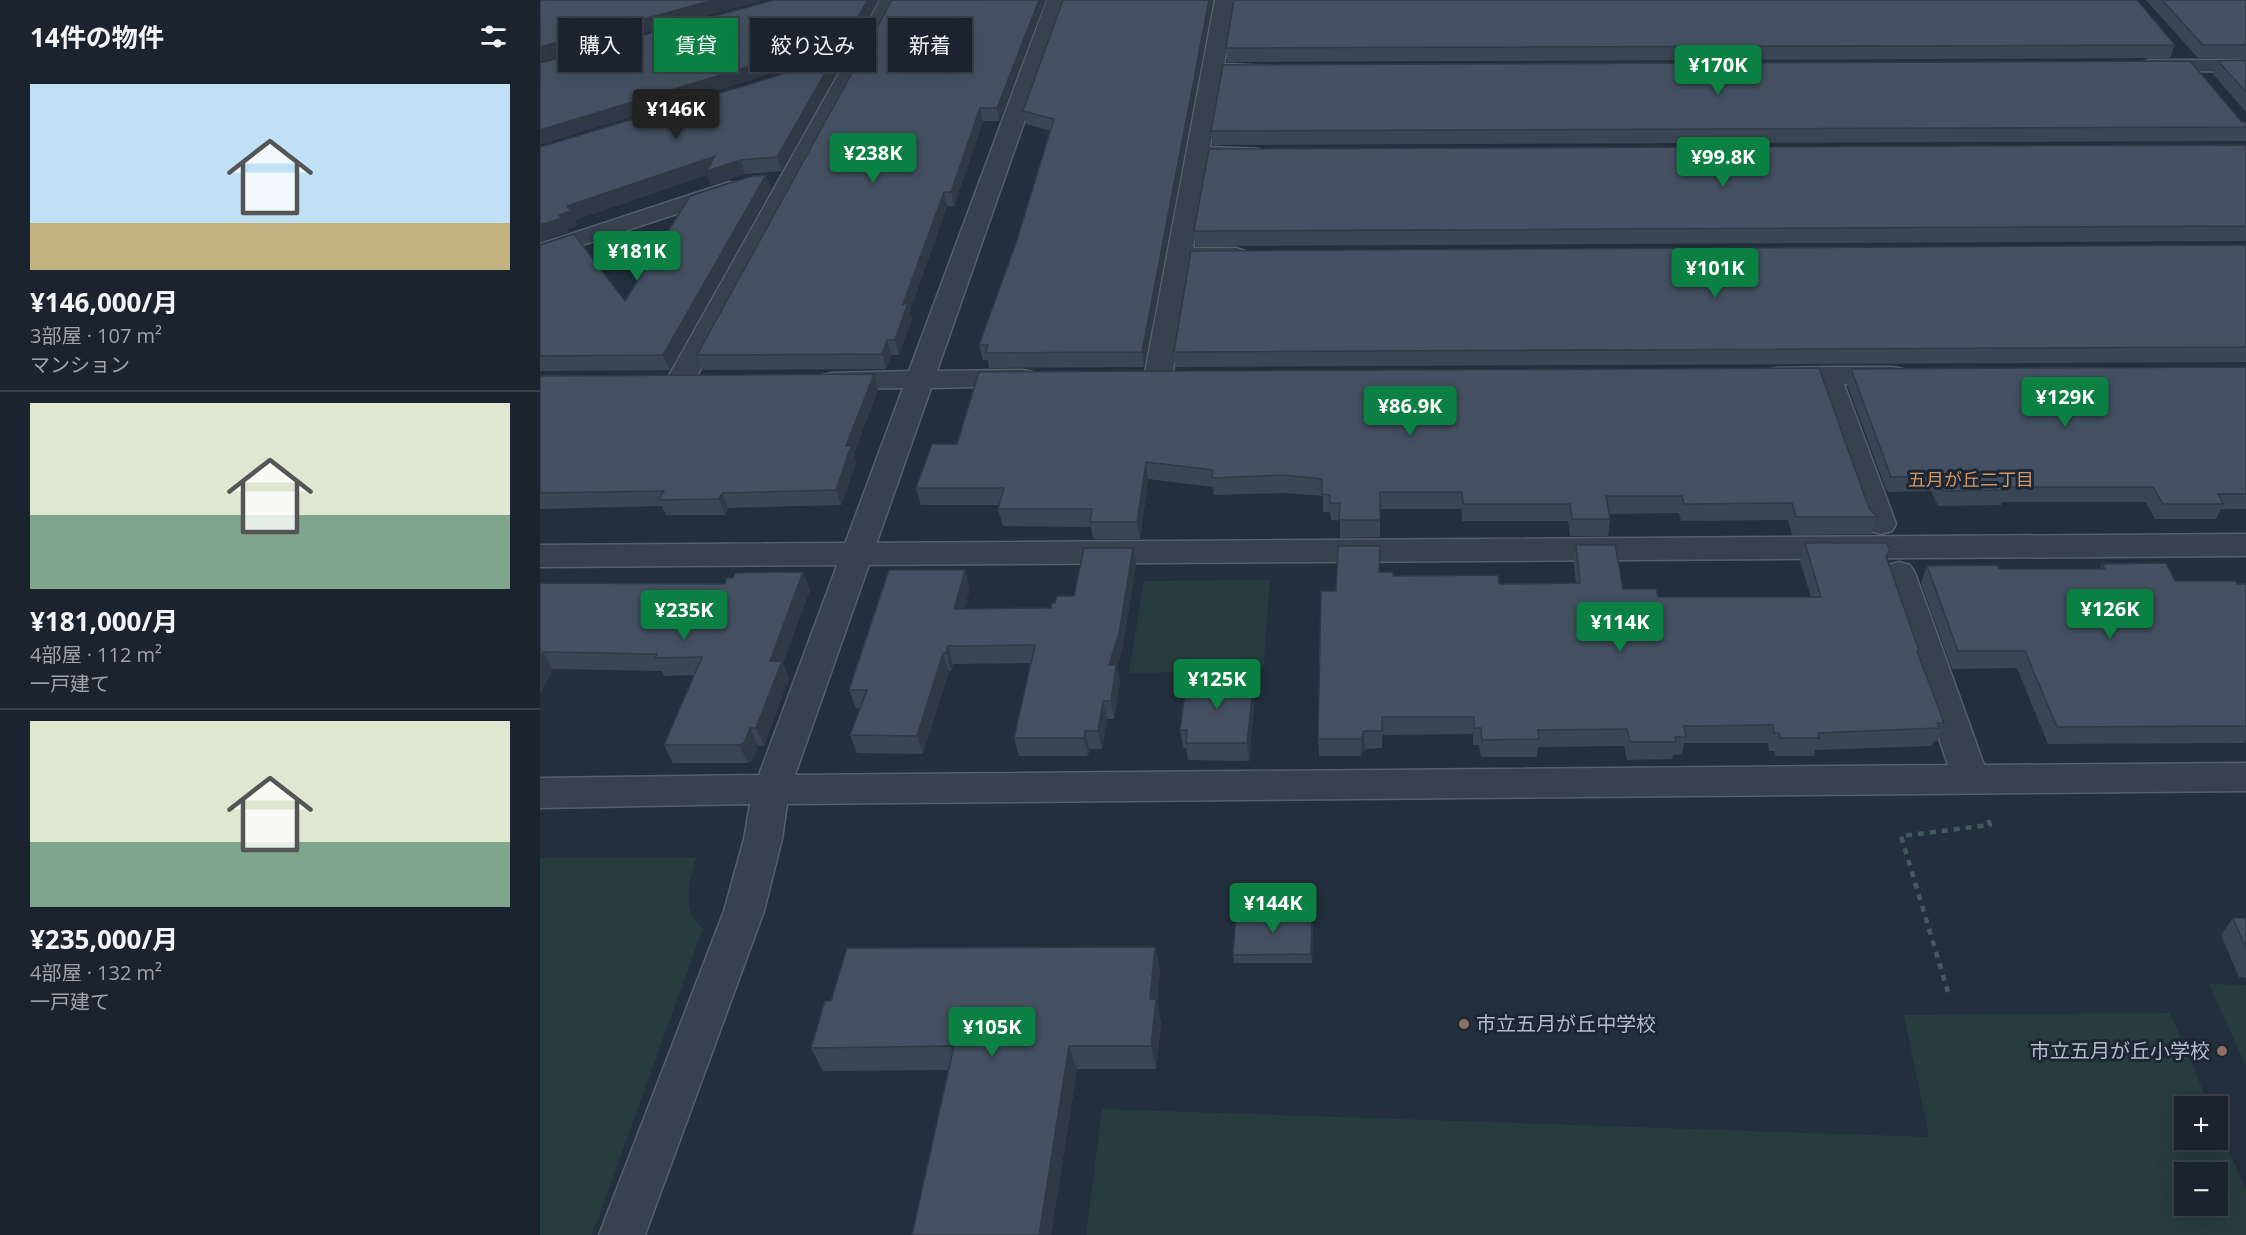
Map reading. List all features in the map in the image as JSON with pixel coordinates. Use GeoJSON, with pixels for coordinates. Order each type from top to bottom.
{"type":"FeatureCollection","features":[{"type":"Feature","properties":{"kind":"street"},"geometry":{"type":"LineString","coordinates":[[876,25],[890,0]]}},
{"type":"Feature","properties":{"kind":"street"},"geometry":{"type":"LineString","coordinates":[[622,1235],[744,911],[763,839],[771,791],[1057,0]]}},
{"type":"Feature","properties":{"kind":"street"},"geometry":{"type":"LineString","coordinates":[[1158,378],[1225,0]]}},
{"type":"Feature","properties":{"kind":"street"},"geometry":{"type":"LineString","coordinates":[[2172,43],[2207,84]]}},
{"type":"Feature","properties":{"kind":"street"},"geometry":{"type":"LineString","coordinates":[[2132,66],[2246,66]]}},
{"type":"Feature","properties":{"kind":"street"},"geometry":{"type":"LineString","coordinates":[[1213,70],[1284,70]]}},
{"type":"Feature","properties":{"kind":"street"},"geometry":{"type":"LineString","coordinates":[[714,381],[668,382],[791,180],[850,72]]}},
{"type":"Feature","properties":{"kind":"street"},"geometry":{"type":"LineString","coordinates":[[1198,154],[1269,154]]}},
{"type":"Feature","properties":{"kind":"street"},"geometry":{"type":"LineString","coordinates":[[540,252],[759,180],[791,180]]}},
{"type":"Feature","properties":{"kind":"street"},"geometry":{"type":"LineString","coordinates":[[1180,256],[1264,256]]}},
{"type":"Feature","properties":{"kind":"street"},"geometry":{"type":"LineString","coordinates":[[1827,375],[1881,524]]}},
{"type":"Feature","properties":{"kind":"street"},"geometry":{"type":"LineString","coordinates":[[1755,376],[1923,375]]}},
{"type":"Feature","properties":{"kind":"street"},"geometry":{"type":"LineString","coordinates":[[807,381],[1051,378]]}},
{"type":"Feature","properties":{"kind":"street"},"geometry":{"type":"LineString","coordinates":[[540,556],[2246,545]]}},
{"type":"Feature","properties":{"kind":"street"},"geometry":{"type":"LineString","coordinates":[[1899,573],[1971,779]]}},
{"type":"Feature","properties":{"kind":"street"},"geometry":{"type":"LineString","coordinates":[[540,793],[873,788],[2246,777]]}},
{"type":"Feature","properties":{"kind":"path"},"geometry":{"type":"LineString","coordinates":[[1948,992],[1901,836],[1921,836],[1974,825]]}},
{"type":"Feature","properties":{"kind":"green space"},"geometry":{"type":"Polygon","coordinates":[[[1270,580],[1263,671],[1129,673],[1144,581],[1270,580]]]}},
{"type":"Feature","properties":{"kind":"green space"},"geometry":{"type":"Polygon","coordinates":[[[540,858],[696,858],[690,886],[689,905],[691,914],[703,928],[592,1235],[540,1235],[540,858]]]}},
{"type":"Feature","properties":{"kind":"green space"},"geometry":{"type":"Polygon","coordinates":[[[2209,984],[2246,985],[2246,1066],[2209,984]]]}},
{"type":"Feature","properties":{"kind":"green space"},"geometry":{"type":"Polygon","coordinates":[[[2170,1013],[2205,1096],[2174,1096],[2174,1150],[2228,1148],[2246,1190],[2246,1235],[1086,1235],[1102,1109],[1929,1137],[1904,1015],[2170,1013]]]}},
{"type":"Feature","properties":{"kind":"building"},"geometry":{"type":"Polygon","coordinates":[[[540,0],[714,0],[642,19],[558,18],[558,42],[540,47],[540,0]]]}},
{"type":"Feature","properties":{"kind":"building"},"geometry":{"type":"Polygon","coordinates":[[[774,0],[868,0],[857,18],[750,18],[750,66],[738,70],[738,18],[707,18],[774,0]]]}},
{"type":"Feature","properties":{"kind":"building"},"geometry":{"type":"Polygon","coordinates":[[[892,0],[1039,0],[997,108],[980,108],[951,192],[944,192],[903,304],[908,303],[895,340],[887,340],[882,354],[697,355],[852,72],[876,72],[876,29],[892,0]]]}},
{"type":"Feature","properties":{"kind":"building"},"geometry":{"type":"Polygon","coordinates":[[[1063,0],[1209,0],[1142,352],[986,353],[988,345],[979,345],[1016,243],[1054,119],[1023,111],[1063,0]]]}},
{"type":"Feature","properties":{"kind":"building"},"geometry":{"type":"Polygon","coordinates":[[[1234,0],[2137,0],[2175,45],[1226,48],[1234,0]]]}},
{"type":"Feature","properties":{"kind":"building"},"geometry":{"type":"Polygon","coordinates":[[[2162,0],[2246,0],[2246,45],[2203,45],[2162,0]]]}},
{"type":"Feature","properties":{"kind":"building"},"geometry":{"type":"Polygon","coordinates":[[[654,32],[654,72],[731,72],[540,130],[540,63],[558,58],[558,72],[642,72],[642,36],[654,32]]]}},
{"type":"Feature","properties":{"kind":"building"},"geometry":{"type":"Polygon","coordinates":[[[2246,60],[2246,92],[2218,61],[2246,60]]]}},
{"type":"Feature","properties":{"kind":"building"},"geometry":{"type":"Polygon","coordinates":[[[2190,61],[2242,122],[2246,122],[2246,127],[1211,131],[1223,65],[2190,61]]]}},
{"type":"Feature","properties":{"kind":"building"},"geometry":{"type":"Polygon","coordinates":[[[790,72],[826,72],[777,157],[741,160],[706,171],[715,156],[567,206],[571,211],[559,215],[562,218],[540,225],[540,147],[790,72]]]}},
{"type":"Feature","properties":{"kind":"building"},"geometry":{"type":"Polygon","coordinates":[[[2246,145],[2246,226],[1194,231],[1209,149],[2246,145]]]}},
{"type":"Feature","properties":{"kind":"building"},"geometry":{"type":"Polygon","coordinates":[[[766,175],[663,355],[540,356],[540,245],[574,234],[625,301],[690,196],[752,176],[766,175]]]}},
{"type":"Feature","properties":{"kind":"building"},"geometry":{"type":"Polygon","coordinates":[[[2246,245],[2246,347],[1174,352],[1191,251],[2246,245]]]}},
{"type":"Feature","properties":{"kind":"building"},"geometry":{"type":"Polygon","coordinates":[[[2246,367],[2246,494],[2218,494],[2224,504],[2163,504],[2153,487],[2005,487],[2007,490],[1943,491],[1936,476],[1891,477],[1851,369],[2246,367]]]}},
{"type":"Feature","properties":{"kind":"building"},"geometry":{"type":"Polygon","coordinates":[[[1819,368],[1869,508],[1877,517],[1796,517],[1792,503],[1684,504],[1682,496],[1606,496],[1610,519],[1572,519],[1570,504],[1463,504],[1462,492],[1380,492],[1380,520],[1339,520],[1340,503],[1330,503],[1330,495],[1322,494],[1322,479],[1283,475],[1212,478],[1213,470],[1146,462],[1137,522],[1090,522],[1092,509],[998,509],[1004,488],[916,488],[932,444],[957,444],[979,372],[1819,368]]]}},
{"type":"Feature","properties":{"kind":"building"},"geometry":{"type":"Polygon","coordinates":[[[874,374],[846,446],[851,446],[836,490],[722,493],[719,499],[659,500],[664,491],[540,493],[540,376],[874,374]]]}},
{"type":"Feature","properties":{"kind":"building"},"geometry":{"type":"Polygon","coordinates":[[[1805,543],[1887,543],[1890,550],[1886,556],[1919,651],[1917,651],[1944,723],[1937,723],[1939,728],[1818,733],[1819,738],[1780,738],[1779,733],[1774,733],[1773,725],[1684,726],[1686,737],[1675,737],[1676,742],[1630,742],[1627,729],[1538,730],[1539,739],[1482,740],[1481,728],[1474,728],[1474,717],[1382,717],[1382,731],[1364,731],[1361,739],[1318,739],[1321,591],[1336,591],[1338,546],[1380,546],[1379,572],[1393,572],[1393,576],[1498,575],[1499,584],[1580,583],[1576,545],[1615,545],[1623,589],[1656,589],[1658,597],[1821,597],[1805,543]]]}},
{"type":"Feature","properties":{"kind":"building"},"geometry":{"type":"Polygon","coordinates":[[[1084,548],[1133,548],[1119,633],[1109,665],[1116,665],[1111,701],[1103,701],[1098,731],[1085,731],[1084,738],[1014,738],[1035,645],[948,646],[946,653],[943,653],[917,736],[850,735],[867,690],[849,690],[889,570],[965,570],[954,609],[1051,608],[1057,596],[1074,596],[1084,548]]]}},
{"type":"Feature","properties":{"kind":"building"},"geometry":{"type":"Polygon","coordinates":[[[2166,563],[2175,581],[2235,581],[2237,584],[2246,584],[2246,726],[2057,727],[2025,651],[1958,651],[1927,566],[1997,565],[1999,569],[2105,569],[2102,564],[2166,563]]]}},
{"type":"Feature","properties":{"kind":"building"},"geometry":{"type":"Polygon","coordinates":[[[803,572],[770,661],[782,661],[756,728],[750,728],[744,743],[739,745],[664,745],[702,657],[655,658],[657,654],[543,652],[540,657],[540,583],[725,584],[727,578],[733,578],[735,573],[803,572]]]}},
{"type":"Feature","properties":{"kind":"building"},"geometry":{"type":"Polygon","coordinates":[[[1187,678],[1254,678],[1247,743],[1186,743],[1187,730],[1180,730],[1187,678]]]}},
{"type":"Feature","properties":{"kind":"building"},"geometry":{"type":"Polygon","coordinates":[[[1236,913],[1312,913],[1311,954],[1233,955],[1236,913]]]}},
{"type":"Feature","properties":{"kind":"building"},"geometry":{"type":"Polygon","coordinates":[[[2233,918],[2246,918],[2246,948],[2233,918]]]}},
{"type":"Feature","properties":{"kind":"building"},"geometry":{"type":"Polygon","coordinates":[[[1155,947],[1150,999],[1156,999],[1151,1046],[1069,1046],[1039,1235],[912,1235],[954,1046],[811,1048],[825,1001],[831,1001],[847,948],[1155,947]]]}},
{"type":"Feature","properties":{"kind":"place","name":"市立五月が丘中学校"},"geometry":{"type":"Point","coordinates":[1464,1024]}},
{"type":"Feature","properties":{"kind":"place","name":"市立五月が丘小学校"},"geometry":{"type":"Point","coordinates":[2222,1051]}},
{"type":"Feature","properties":{"kind":"district","name":"五月が丘二丁目"},"geometry":{"type":"Point","coordinates":[1971,480]}}]}
